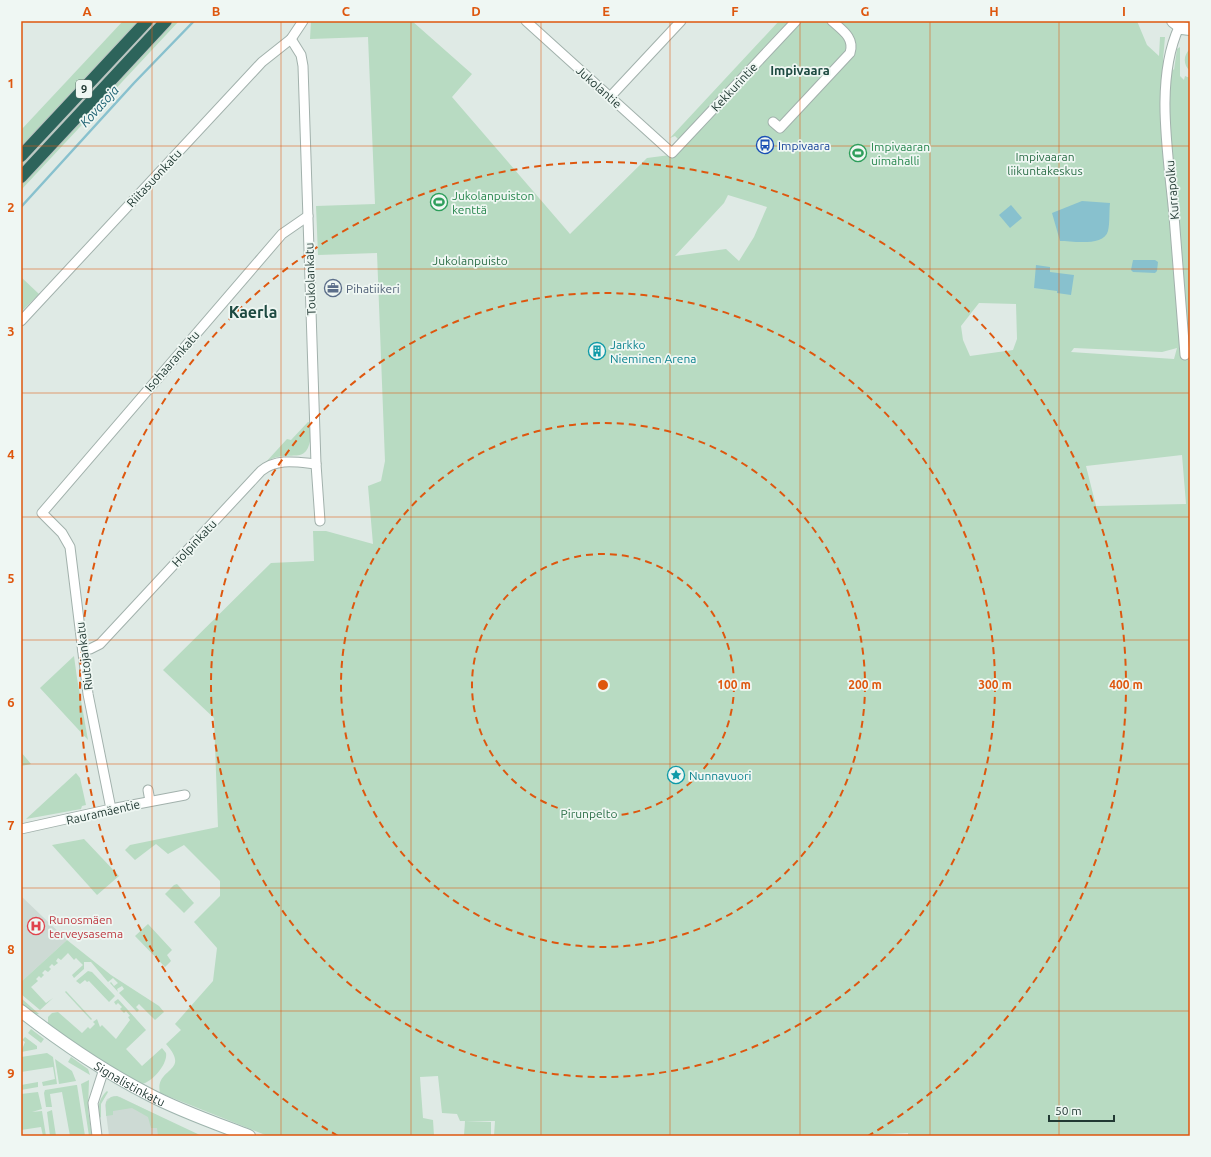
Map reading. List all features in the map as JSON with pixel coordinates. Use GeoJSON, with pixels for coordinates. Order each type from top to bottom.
{"type":"FeatureCollection","features":[{"type":"Feature","properties":{"kind":"highway","name":"9"},"geometry":{"type":"LineString","coordinates":[[21,156],[147,21]]}},
{"type":"Feature","properties":{"kind":"highway","name":"9"},"geometry":{"type":"LineString","coordinates":[[21,177],[166,21]]}},
{"type":"Feature","properties":{"kind":"street","name":"Riitasuonkatu"},"geometry":{"type":"LineString","coordinates":[[21,321],[262,62],[291,39],[303,21]]}},
{"type":"Feature","properties":{"kind":"street","name":"Jukolantie"},"geometry":{"type":"LineString","coordinates":[[526,21],[672,153]]}},
{"type":"Feature","properties":{"kind":"street"},"geometry":{"type":"LineString","coordinates":[[610,97],[681,21]]}},
{"type":"Feature","properties":{"kind":"street","name":"Kekkurintie"},"geometry":{"type":"LineString","coordinates":[[672,153],[796,21]]}},
{"type":"Feature","properties":{"kind":"street"},"geometry":{"type":"LineString","coordinates":[[773,122],[780,128],[850,53],[852,43],[850,39],[832,21]]}},
{"type":"Feature","properties":{"kind":"street","name":"Kurrapolku"},"geometry":{"type":"LineString","coordinates":[[1181,26],[1171,45],[1168,63],[1166,122],[1185,356]]}},
{"type":"Feature","properties":{"kind":"street","name":"Toukolankatu"},"geometry":{"type":"LineString","coordinates":[[291,39],[301,56],[303,66],[316,464],[320,521]]}},
{"type":"Feature","properties":{"kind":"street","name":"Isohaarankatu"},"geometry":{"type":"LineString","coordinates":[[42,513],[282,234],[308,216]]}},
{"type":"Feature","properties":{"kind":"street","name":"Holpinkatu"},"geometry":{"type":"LineString","coordinates":[[83,650],[90,649],[100,644],[266,467],[281,462],[316,464]]}},
{"type":"Feature","properties":{"kind":"street","name":"Riutojankatu"},"geometry":{"type":"LineString","coordinates":[[42,513],[62,533],[70,547],[88,694],[111,809]]}},
{"type":"Feature","properties":{"kind":"street"},"geometry":{"type":"LineString","coordinates":[[148,790],[150,801]]}},
{"type":"Feature","properties":{"kind":"street","name":"Rauramäentie"},"geometry":{"type":"LineString","coordinates":[[21,829],[111,809],[184,795]]}},
{"type":"Feature","properties":{"kind":"street","name":"Signalistinkatu"},"geometry":{"type":"LineString","coordinates":[[21,1011],[74,1050],[104,1069],[174,1107],[249,1136]]}},
{"type":"Feature","properties":{"kind":"street"},"geometry":{"type":"LineString","coordinates":[[98,1136],[93,1103],[104,1069]]}},
{"type":"Feature","properties":{"kind":"shaded area","name":"Runosmäen terveysasema"},"geometry":{"type":"Polygon","coordinates":[[[21,896],[67,940],[21,982],[21,896]]]}},
{"type":"Feature","properties":{"kind":"shaded area"},"geometry":{"type":"Polygon","coordinates":[[[114,1096],[120,1097],[187,1130],[184,1136],[109,1136],[105,1105],[107,1099],[114,1096]]]}},
{"type":"Feature","properties":{"kind":"green space"},"geometry":{"type":"Polygon","coordinates":[[[123,21],[141,21],[21,148],[21,130],[123,21]]]}},
{"type":"Feature","properties":{"kind":"green space"},"geometry":{"type":"Polygon","coordinates":[[[155,21],[161,21],[21,171],[21,164],[155,21]]]}},
{"type":"Feature","properties":{"kind":"green space"},"geometry":{"type":"Polygon","coordinates":[[[174,21],[179,21],[21,190],[21,185],[174,21]]]}},
{"type":"Feature","properties":{"kind":"green space"},"geometry":{"type":"Polygon","coordinates":[[[311,21],[412,21],[472,74],[452,97],[570,234],[647,158],[670,155],[803,21],[1137,21],[1147,45],[1159,56],[1160,37],[1165,37],[1163,60],[1174,70],[1177,49],[1180,47],[1180,76],[1184,80],[1185,76],[1190,78],[1190,1136],[908,1136],[908,1133],[854,1136],[494,1136],[495,1121],[460,1121],[457,1114],[442,1113],[438,1076],[420,1077],[423,1118],[433,1120],[434,1136],[268,1136],[160,1093],[162,1078],[174,1065],[175,1060],[173,1053],[166,1044],[181,1030],[175,1024],[213,981],[217,948],[194,922],[220,896],[220,881],[184,845],[168,854],[156,844],[135,860],[125,850],[130,845],[218,827],[214,718],[163,670],[271,563],[314,561],[313,531],[326,531],[373,544],[368,486],[381,481],[385,461],[377,253],[318,255],[316,206],[375,204],[368,37],[310,39],[311,21]],[[728,195],[724,203],[675,256],[726,249],[739,261],[754,237],[767,207],[728,195]],[[979,303],[961,326],[963,340],[970,356],[1013,350],[1017,339],[1016,304],[979,303]],[[1074,348],[1071,352],[1174,359],[1177,348],[1162,352],[1074,348]],[[1182,455],[1086,466],[1096,506],[1186,504],[1182,455]]]}},
{"type":"Feature","properties":{"kind":"green space"},"geometry":{"type":"Polygon","coordinates":[[[779,21],[790,21],[679,140],[675,136],[670,138],[779,21]]]}},
{"type":"Feature","properties":{"kind":"green space"},"geometry":{"type":"Polygon","coordinates":[[[1190,49],[1190,71],[1186,66],[1185,57],[1190,49]]]}},
{"type":"Feature","properties":{"kind":"green space"},"geometry":{"type":"Polygon","coordinates":[[[21,277],[39,294],[21,312],[21,277]]]}},
{"type":"Feature","properties":{"kind":"green space"},"geometry":{"type":"Polygon","coordinates":[[[308,422],[312,423],[311,439],[308,448],[304,453],[284,456],[266,462],[287,439],[291,440],[308,422]]]}},
{"type":"Feature","properties":{"kind":"green space"},"geometry":{"type":"Polygon","coordinates":[[[74,656],[77,678],[88,740],[40,688],[74,656]]]}},
{"type":"Feature","properties":{"kind":"green space"},"geometry":{"type":"Polygon","coordinates":[[[21,752],[31,764],[21,766],[21,752]]]}},
{"type":"Feature","properties":{"kind":"green space"},"geometry":{"type":"Polygon","coordinates":[[[76,773],[80,778],[86,805],[82,806],[81,809],[26,819],[76,773]]]}},
{"type":"Feature","properties":{"kind":"green space"},"geometry":{"type":"Polygon","coordinates":[[[84,839],[119,876],[97,895],[52,845],[84,839]]]}},
{"type":"Feature","properties":{"kind":"green space"},"geometry":{"type":"Polygon","coordinates":[[[177,884],[194,903],[184,913],[165,894],[177,884]]]}},
{"type":"Feature","properties":{"kind":"green space"},"geometry":{"type":"Polygon","coordinates":[[[148,924],[172,950],[167,955],[171,961],[165,967],[135,936],[148,924]]]}},
{"type":"Feature","properties":{"kind":"green space"},"geometry":{"type":"Polygon","coordinates":[[[67,940],[111,975],[159,1006],[164,1012],[155,1020],[139,1004],[136,1007],[139,1010],[137,1012],[119,993],[124,989],[122,986],[117,989],[118,992],[110,983],[111,982],[114,986],[118,983],[113,978],[108,982],[91,962],[84,962],[84,969],[74,978],[72,975],[83,965],[76,958],[74,960],[68,953],[61,960],[58,958],[56,961],[58,963],[54,966],[52,964],[49,967],[51,969],[48,972],[45,970],[42,973],[44,975],[41,978],[39,976],[36,979],[38,981],[31,987],[46,1003],[53,998],[40,1010],[21,994],[21,982],[67,940]]]}},
{"type":"Feature","properties":{"kind":"green space"},"geometry":{"type":"Polygon","coordinates":[[[88,971],[92,972],[115,996],[109,1002],[89,981],[87,982],[85,980],[80,984],[76,981],[88,971]]]}},
{"type":"Feature","properties":{"kind":"green space"},"geometry":{"type":"Polygon","coordinates":[[[66,991],[92,1019],[91,1020],[65,992],[66,991]]]}},
{"type":"Feature","properties":{"kind":"green space"},"geometry":{"type":"Polygon","coordinates":[[[21,998],[39,1014],[35,1015],[21,1003],[21,998]]]}},
{"type":"Feature","properties":{"kind":"green space"},"geometry":{"type":"Polygon","coordinates":[[[118,999],[146,1030],[126,1049],[142,1066],[162,1048],[166,1053],[162,1067],[155,1076],[146,1083],[142,1084],[95,1057],[48,1025],[48,1017],[52,1013],[58,1012],[82,1033],[88,1027],[90,1029],[95,1024],[93,1022],[97,1019],[100,1027],[102,1025],[116,1039],[130,1020],[128,1017],[130,1016],[126,1011],[124,1013],[120,1009],[122,1007],[118,1003],[116,1005],[114,1002],[118,999]]]}},
{"type":"Feature","properties":{"kind":"green space"},"geometry":{"type":"Polygon","coordinates":[[[31,1029],[44,1039],[41,1043],[28,1033],[31,1029]]]}},
{"type":"Feature","properties":{"kind":"green space"},"geometry":{"type":"Polygon","coordinates":[[[25,1037],[37,1046],[37,1049],[21,1052],[25,1042],[22,1040],[25,1037]]]}},
{"type":"Feature","properties":{"kind":"green space"},"geometry":{"type":"Polygon","coordinates":[[[47,1053],[53,1057],[57,1084],[43,1086],[42,1082],[55,1079],[53,1067],[21,1072],[21,1057],[47,1053]]]}},
{"type":"Feature","properties":{"kind":"green space"},"geometry":{"type":"Polygon","coordinates":[[[71,1057],[88,1069],[90,1075],[68,1062],[71,1057]]]}},
{"type":"Feature","properties":{"kind":"green space"},"geometry":{"type":"Polygon","coordinates":[[[55,1059],[72,1071],[76,1081],[59,1084],[55,1059]]]}},
{"type":"Feature","properties":{"kind":"green space"},"geometry":{"type":"Polygon","coordinates":[[[89,1080],[88,1110],[92,1136],[89,1136],[81,1084],[89,1080]]]}},
{"type":"Feature","properties":{"kind":"green space"},"geometry":{"type":"Polygon","coordinates":[[[38,1082],[38,1087],[21,1090],[21,1085],[38,1082]]]}},
{"type":"Feature","properties":{"kind":"green space"},"geometry":{"type":"Polygon","coordinates":[[[77,1085],[85,1136],[70,1136],[62,1092],[50,1094],[52,1107],[46,1107],[45,1090],[77,1085]]]}},
{"type":"Feature","properties":{"kind":"green space"},"geometry":{"type":"Polygon","coordinates":[[[107,1091],[108,1092],[101,1104],[101,1118],[98,1108],[102,1097],[107,1091]]]}},
{"type":"Feature","properties":{"kind":"green space"},"geometry":{"type":"Polygon","coordinates":[[[38,1092],[42,1109],[32,1112],[42,1111],[46,1136],[43,1136],[41,1127],[21,1130],[21,1094],[38,1092]]]}},
{"type":"Feature","properties":{"kind":"green space"},"geometry":{"type":"Polygon","coordinates":[[[117,1096],[202,1136],[158,1136],[157,1128],[151,1128],[148,1117],[132,1108],[113,1111],[113,1115],[106,1116],[106,1102],[111,1097],[117,1096]]]}},
{"type":"Feature","properties":{"kind":"green space"},"geometry":{"type":"Polygon","coordinates":[[[52,1110],[56,1136],[50,1136],[47,1112],[52,1110]]]}},
{"type":"Feature","properties":{"kind":"green space"},"geometry":{"type":"Polygon","coordinates":[[[465,1121],[491,1122],[491,1136],[464,1136],[465,1121]]]}},
{"type":"Feature","properties":{"kind":"water"},"geometry":{"type":"Polygon","coordinates":[[[1082,201],[1110,203],[1108,231],[1105,236],[1094,241],[1060,241],[1052,213],[1082,201]]]}},
{"type":"Feature","properties":{"kind":"water"},"geometry":{"type":"Polygon","coordinates":[[[1011,205],[1022,218],[1010,228],[999,215],[1011,205]]]}},
{"type":"Feature","properties":{"kind":"water"},"geometry":{"type":"Polygon","coordinates":[[[1133,260],[1155,260],[1158,262],[1157,271],[1155,273],[1133,272],[1131,270],[1133,260]]]}},
{"type":"Feature","properties":{"kind":"water"},"geometry":{"type":"Polygon","coordinates":[[[1036,265],[1050,267],[1050,272],[1074,275],[1071,295],[1057,293],[1057,291],[1034,288],[1036,265]]]}},
{"type":"Feature","properties":{"kind":"waterway","name":"Kovasoja"},"geometry":{"type":"LineString","coordinates":[[21,207],[134,83],[194,21]]}},
{"type":"Feature","properties":{"kind":"place","name":"Impivaara"},"geometry":{"type":"Point","coordinates":[765,145]}},
{"type":"Feature","properties":{"kind":"place","name":"Impivaaran uimahalli"},"geometry":{"type":"Point","coordinates":[858,153]}},
{"type":"Feature","properties":{"kind":"place","name":"Jukolanpuiston kenttä"},"geometry":{"type":"Point","coordinates":[439,202]}},
{"type":"Feature","properties":{"kind":"place","name":"Pihatiikeri"},"geometry":{"type":"Point","coordinates":[333,288]}},
{"type":"Feature","properties":{"kind":"place","name":"Jarkko Nieminen Arena"},"geometry":{"type":"Point","coordinates":[597,351]}},
{"type":"Feature","properties":{"kind":"place","name":"Nunnavuori"},"geometry":{"type":"Point","coordinates":[676,775]}},
{"type":"Feature","properties":{"kind":"place","name":"Runosmäen terveysasema"},"geometry":{"type":"Point","coordinates":[36,926]}},
{"type":"Feature","properties":{"kind":"district","name":"Impivaara"},"geometry":{"type":"Point","coordinates":[800,70]}},
{"type":"Feature","properties":{"kind":"district","name":"Kaerla"},"geometry":{"type":"Point","coordinates":[253,312]}},
{"type":"Feature","properties":{"kind":"park label","name":"Impivaaran liikuntakeskus"},"geometry":{"type":"Point","coordinates":[1045,163]}},
{"type":"Feature","properties":{"kind":"park label","name":"Jukolanpuisto"},"geometry":{"type":"Point","coordinates":[470,260]}},
{"type":"Feature","properties":{"kind":"park label","name":"Pirunpelto"},"geometry":{"type":"Point","coordinates":[589,813]}}]}
